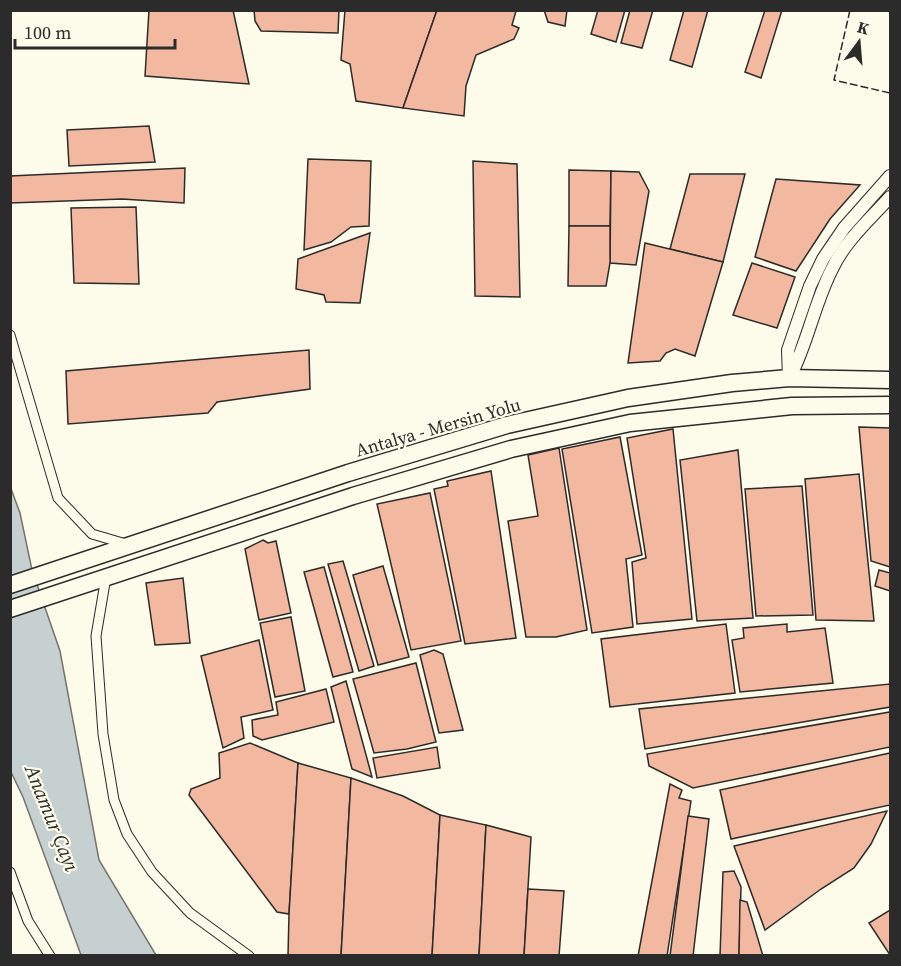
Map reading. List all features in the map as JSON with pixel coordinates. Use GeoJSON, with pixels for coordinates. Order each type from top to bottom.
{"type":"FeatureCollection","features":[{"type":"Feature","properties":{"kind":"highway","name":"Antalya - Mersin Yolu"},"geometry":{"type":"LineString","coordinates":[[10,585],[348,473],[507,425],[628,398],[732,383],[789,378],[891,380]]}},
{"type":"Feature","properties":{"kind":"highway"},"geometry":{"type":"LineString","coordinates":[[789,378],[792,406]]}},
{"type":"Feature","properties":{"kind":"highway"},"geometry":{"type":"LineString","coordinates":[[10,609],[352,496],[511,449],[630,423],[792,406],[891,405]]}},
{"type":"Feature","properties":{"kind":"street"},"geometry":{"type":"LineString","coordinates":[[789,378],[788,350],[810,286],[823,259],[844,228],[891,176]]}},
{"type":"Feature","properties":{"kind":"street"},"geometry":{"type":"LineString","coordinates":[[789,378],[801,355],[821,292],[833,266],[855,236],[891,197]]}},
{"type":"Feature","properties":{"kind":"street"},"geometry":{"type":"LineString","coordinates":[[10,335],[58,498],[92,534],[132,545]]}},
{"type":"Feature","properties":{"kind":"street"},"geometry":{"type":"LineString","coordinates":[[101,579],[96,636],[103,734],[114,800],[128,834],[152,872],[190,913],[249,956]]}},
{"type":"Feature","properties":{"kind":"street"},"geometry":{"type":"LineString","coordinates":[[10,872],[28,921],[50,956]]}},
{"type":"Feature","properties":{"kind":"water","name":"Anamur Çayı"},"geometry":{"type":"Polygon","coordinates":[[[10,486],[20,513],[32,570],[60,651],[99,860],[156,955],[81,955],[23,797],[11,772],[10,486]]]}},
{"type":"Feature","properties":{"kind":"building"},"geometry":{"type":"Polygon","coordinates":[[[149,10],[233,10],[249,84],[145,76],[149,10]]]}},
{"type":"Feature","properties":{"kind":"building"},"geometry":{"type":"Polygon","coordinates":[[[254,10],[339,10],[338,33],[261,31],[255,21],[254,10]]]}},
{"type":"Feature","properties":{"kind":"building"},"geometry":{"type":"Polygon","coordinates":[[[345,10],[437,10],[403,108],[356,101],[350,64],[341,60],[345,10]]]}},
{"type":"Feature","properties":{"kind":"building"},"geometry":{"type":"Polygon","coordinates":[[[437,10],[516,11],[512,25],[519,28],[514,39],[476,55],[466,86],[464,116],[403,108],[437,10]]]}},
{"type":"Feature","properties":{"kind":"building"},"geometry":{"type":"Polygon","coordinates":[[[544,10],[567,10],[565,26],[548,22],[544,10]]]}},
{"type":"Feature","properties":{"kind":"building"},"geometry":{"type":"Polygon","coordinates":[[[598,10],[625,10],[616,42],[591,34],[598,10]]]}},
{"type":"Feature","properties":{"kind":"building"},"geometry":{"type":"Polygon","coordinates":[[[630,10],[653,10],[642,48],[621,43],[630,10]]]}},
{"type":"Feature","properties":{"kind":"building"},"geometry":{"type":"Polygon","coordinates":[[[684,10],[708,10],[692,67],[670,60],[684,10]]]}},
{"type":"Feature","properties":{"kind":"building"},"geometry":{"type":"Polygon","coordinates":[[[765,10],[782,10],[761,78],[745,72],[765,10]]]}},
{"type":"Feature","properties":{"kind":"building"},"geometry":{"type":"Polygon","coordinates":[[[149,126],[155,162],[69,166],[67,130],[149,126]]]}},
{"type":"Feature","properties":{"kind":"building"},"geometry":{"type":"Polygon","coordinates":[[[308,159],[371,161],[369,226],[351,227],[331,242],[304,250],[308,159]]]}},
{"type":"Feature","properties":{"kind":"building"},"geometry":{"type":"Polygon","coordinates":[[[473,161],[517,164],[520,297],[475,296],[473,161]]]}},
{"type":"Feature","properties":{"kind":"building"},"geometry":{"type":"Polygon","coordinates":[[[185,168],[184,203],[122,199],[10,203],[10,176],[185,168]]]}},
{"type":"Feature","properties":{"kind":"building"},"geometry":{"type":"Polygon","coordinates":[[[569,170],[611,171],[610,226],[569,226],[569,170]]]}},
{"type":"Feature","properties":{"kind":"building"},"geometry":{"type":"Polygon","coordinates":[[[611,171],[639,172],[649,191],[636,265],[610,263],[611,171]]]}},
{"type":"Feature","properties":{"kind":"building"},"geometry":{"type":"Polygon","coordinates":[[[690,174],[745,174],[723,262],[670,249],[690,174]]]}},
{"type":"Feature","properties":{"kind":"building"},"geometry":{"type":"Polygon","coordinates":[[[776,179],[860,185],[830,219],[796,271],[755,257],[776,179]]]}},
{"type":"Feature","properties":{"kind":"building"},"geometry":{"type":"Polygon","coordinates":[[[136,207],[139,284],[74,283],[71,208],[136,207]]]}},
{"type":"Feature","properties":{"kind":"building"},"geometry":{"type":"Polygon","coordinates":[[[569,226],[610,226],[610,263],[606,286],[568,286],[569,226]]]}},
{"type":"Feature","properties":{"kind":"building"},"geometry":{"type":"Polygon","coordinates":[[[370,233],[360,303],[326,302],[324,295],[296,289],[298,259],[370,233]]]}},
{"type":"Feature","properties":{"kind":"building"},"geometry":{"type":"Polygon","coordinates":[[[645,243],[723,262],[695,356],[675,349],[666,353],[660,361],[628,363],[645,243]]]}},
{"type":"Feature","properties":{"kind":"building"},"geometry":{"type":"Polygon","coordinates":[[[752,263],[795,277],[777,328],[733,315],[752,263]]]}},
{"type":"Feature","properties":{"kind":"building"},"geometry":{"type":"Polygon","coordinates":[[[309,350],[310,389],[217,402],[208,413],[68,424],[66,371],[309,350]]]}},
{"type":"Feature","properties":{"kind":"building"},"geometry":{"type":"Polygon","coordinates":[[[859,427],[890,428],[890,567],[871,561],[859,427]]]}},
{"type":"Feature","properties":{"kind":"building"},"geometry":{"type":"Polygon","coordinates":[[[673,429],[692,619],[637,624],[632,562],[646,558],[627,438],[673,429]]]}},
{"type":"Feature","properties":{"kind":"building"},"geometry":{"type":"Polygon","coordinates":[[[620,437],[642,555],[626,559],[633,627],[592,633],[562,449],[620,437]]]}},
{"type":"Feature","properties":{"kind":"building"},"geometry":{"type":"Polygon","coordinates":[[[559,448],[587,630],[556,637],[526,637],[508,521],[538,516],[528,455],[559,448]]]}},
{"type":"Feature","properties":{"kind":"building"},"geometry":{"type":"Polygon","coordinates":[[[738,450],[753,618],[697,621],[680,460],[738,450]]]}},
{"type":"Feature","properties":{"kind":"building"},"geometry":{"type":"Polygon","coordinates":[[[491,471],[516,638],[465,644],[434,489],[448,486],[447,481],[491,471]]]}},
{"type":"Feature","properties":{"kind":"building"},"geometry":{"type":"Polygon","coordinates":[[[859,474],[874,621],[816,620],[805,479],[859,474]]]}},
{"type":"Feature","properties":{"kind":"building"},"geometry":{"type":"Polygon","coordinates":[[[802,486],[813,615],[756,616],[745,489],[802,486]]]}},
{"type":"Feature","properties":{"kind":"building"},"geometry":{"type":"Polygon","coordinates":[[[430,493],[461,641],[411,650],[377,504],[430,493]]]}},
{"type":"Feature","properties":{"kind":"building"},"geometry":{"type":"Polygon","coordinates":[[[263,540],[268,543],[276,541],[291,613],[259,620],[245,549],[263,540]]]}},
{"type":"Feature","properties":{"kind":"building"},"geometry":{"type":"Polygon","coordinates":[[[343,561],[374,666],[359,671],[328,564],[343,561]]]}},
{"type":"Feature","properties":{"kind":"building"},"geometry":{"type":"Polygon","coordinates":[[[383,566],[409,657],[378,665],[353,575],[383,566]]]}},
{"type":"Feature","properties":{"kind":"building"},"geometry":{"type":"Polygon","coordinates":[[[324,567],[353,672],[333,677],[304,572],[324,567]]]}},
{"type":"Feature","properties":{"kind":"building"},"geometry":{"type":"Polygon","coordinates":[[[879,570],[890,573],[890,591],[875,586],[879,570]]]}},
{"type":"Feature","properties":{"kind":"building"},"geometry":{"type":"Polygon","coordinates":[[[183,578],[190,643],[155,645],[146,583],[183,578]]]}},
{"type":"Feature","properties":{"kind":"building"},"geometry":{"type":"Polygon","coordinates":[[[291,617],[305,691],[275,697],[260,623],[291,617]]]}},
{"type":"Feature","properties":{"kind":"building"},"geometry":{"type":"Polygon","coordinates":[[[726,624],[735,693],[610,707],[601,639],[726,624]]]}},
{"type":"Feature","properties":{"kind":"building"},"geometry":{"type":"Polygon","coordinates":[[[787,624],[787,632],[825,628],[833,683],[740,692],[732,640],[744,638],[743,628],[787,624]]]}},
{"type":"Feature","properties":{"kind":"building"},"geometry":{"type":"Polygon","coordinates":[[[259,640],[273,710],[241,717],[244,738],[223,748],[201,656],[259,640]]]}},
{"type":"Feature","properties":{"kind":"building"},"geometry":{"type":"Polygon","coordinates":[[[434,650],[443,654],[463,730],[439,733],[420,655],[434,650]]]}},
{"type":"Feature","properties":{"kind":"building"},"geometry":{"type":"Polygon","coordinates":[[[416,663],[436,742],[407,749],[374,753],[353,679],[416,663]]]}},
{"type":"Feature","properties":{"kind":"building"},"geometry":{"type":"Polygon","coordinates":[[[346,681],[372,777],[352,769],[331,687],[346,681]]]}},
{"type":"Feature","properties":{"kind":"building"},"geometry":{"type":"Polygon","coordinates":[[[890,684],[890,707],[645,749],[639,709],[890,684]]]}},
{"type":"Feature","properties":{"kind":"building"},"geometry":{"type":"Polygon","coordinates":[[[326,689],[334,722],[262,740],[253,736],[252,720],[278,715],[276,702],[326,689]]]}},
{"type":"Feature","properties":{"kind":"building"},"geometry":{"type":"Polygon","coordinates":[[[890,712],[890,747],[693,788],[649,766],[647,754],[890,712]]]}},
{"type":"Feature","properties":{"kind":"building"},"geometry":{"type":"Polygon","coordinates":[[[250,743],[298,763],[289,914],[277,912],[189,795],[191,789],[220,778],[219,753],[250,743]]]}},
{"type":"Feature","properties":{"kind":"building"},"geometry":{"type":"Polygon","coordinates":[[[437,747],[440,768],[377,778],[373,758],[437,747]]]}},
{"type":"Feature","properties":{"kind":"building"},"geometry":{"type":"Polygon","coordinates":[[[890,753],[890,805],[731,839],[720,790],[890,753]]]}},
{"type":"Feature","properties":{"kind":"building"},"geometry":{"type":"Polygon","coordinates":[[[298,763],[351,778],[341,956],[288,956],[298,763]]]}},
{"type":"Feature","properties":{"kind":"building"},"geometry":{"type":"Polygon","coordinates":[[[351,778],[403,796],[440,815],[432,956],[341,956],[351,778]]]}},
{"type":"Feature","properties":{"kind":"building"},"geometry":{"type":"Polygon","coordinates":[[[670,784],[682,790],[679,798],[691,801],[667,956],[638,956],[670,784]]]}},
{"type":"Feature","properties":{"kind":"building"},"geometry":{"type":"Polygon","coordinates":[[[887,811],[871,844],[854,868],[765,930],[734,846],[887,811]]]}},
{"type":"Feature","properties":{"kind":"building"},"geometry":{"type":"Polygon","coordinates":[[[440,815],[486,825],[479,956],[432,956],[440,815]]]}},
{"type":"Feature","properties":{"kind":"building"},"geometry":{"type":"Polygon","coordinates":[[[688,816],[709,819],[693,956],[670,956],[688,816]]]}},
{"type":"Feature","properties":{"kind":"building"},"geometry":{"type":"Polygon","coordinates":[[[486,825],[531,837],[524,956],[479,956],[486,825]]]}},
{"type":"Feature","properties":{"kind":"building"},"geometry":{"type":"Polygon","coordinates":[[[734,871],[741,887],[739,956],[720,956],[723,872],[734,871]]]}},
{"type":"Feature","properties":{"kind":"building"},"geometry":{"type":"Polygon","coordinates":[[[528,889],[564,891],[559,956],[524,956],[528,889]]]}},
{"type":"Feature","properties":{"kind":"building"},"geometry":{"type":"Polygon","coordinates":[[[740,900],[747,902],[763,956],[739,956],[740,900]]]}},
{"type":"Feature","properties":{"kind":"building"},"geometry":{"type":"Polygon","coordinates":[[[890,910],[890,955],[869,923],[890,910]]]}},
{"type":"Feature","properties":{"kind":"fence"},"geometry":{"type":"LineString","coordinates":[[850,10],[834,80],[890,93]]}}]}
